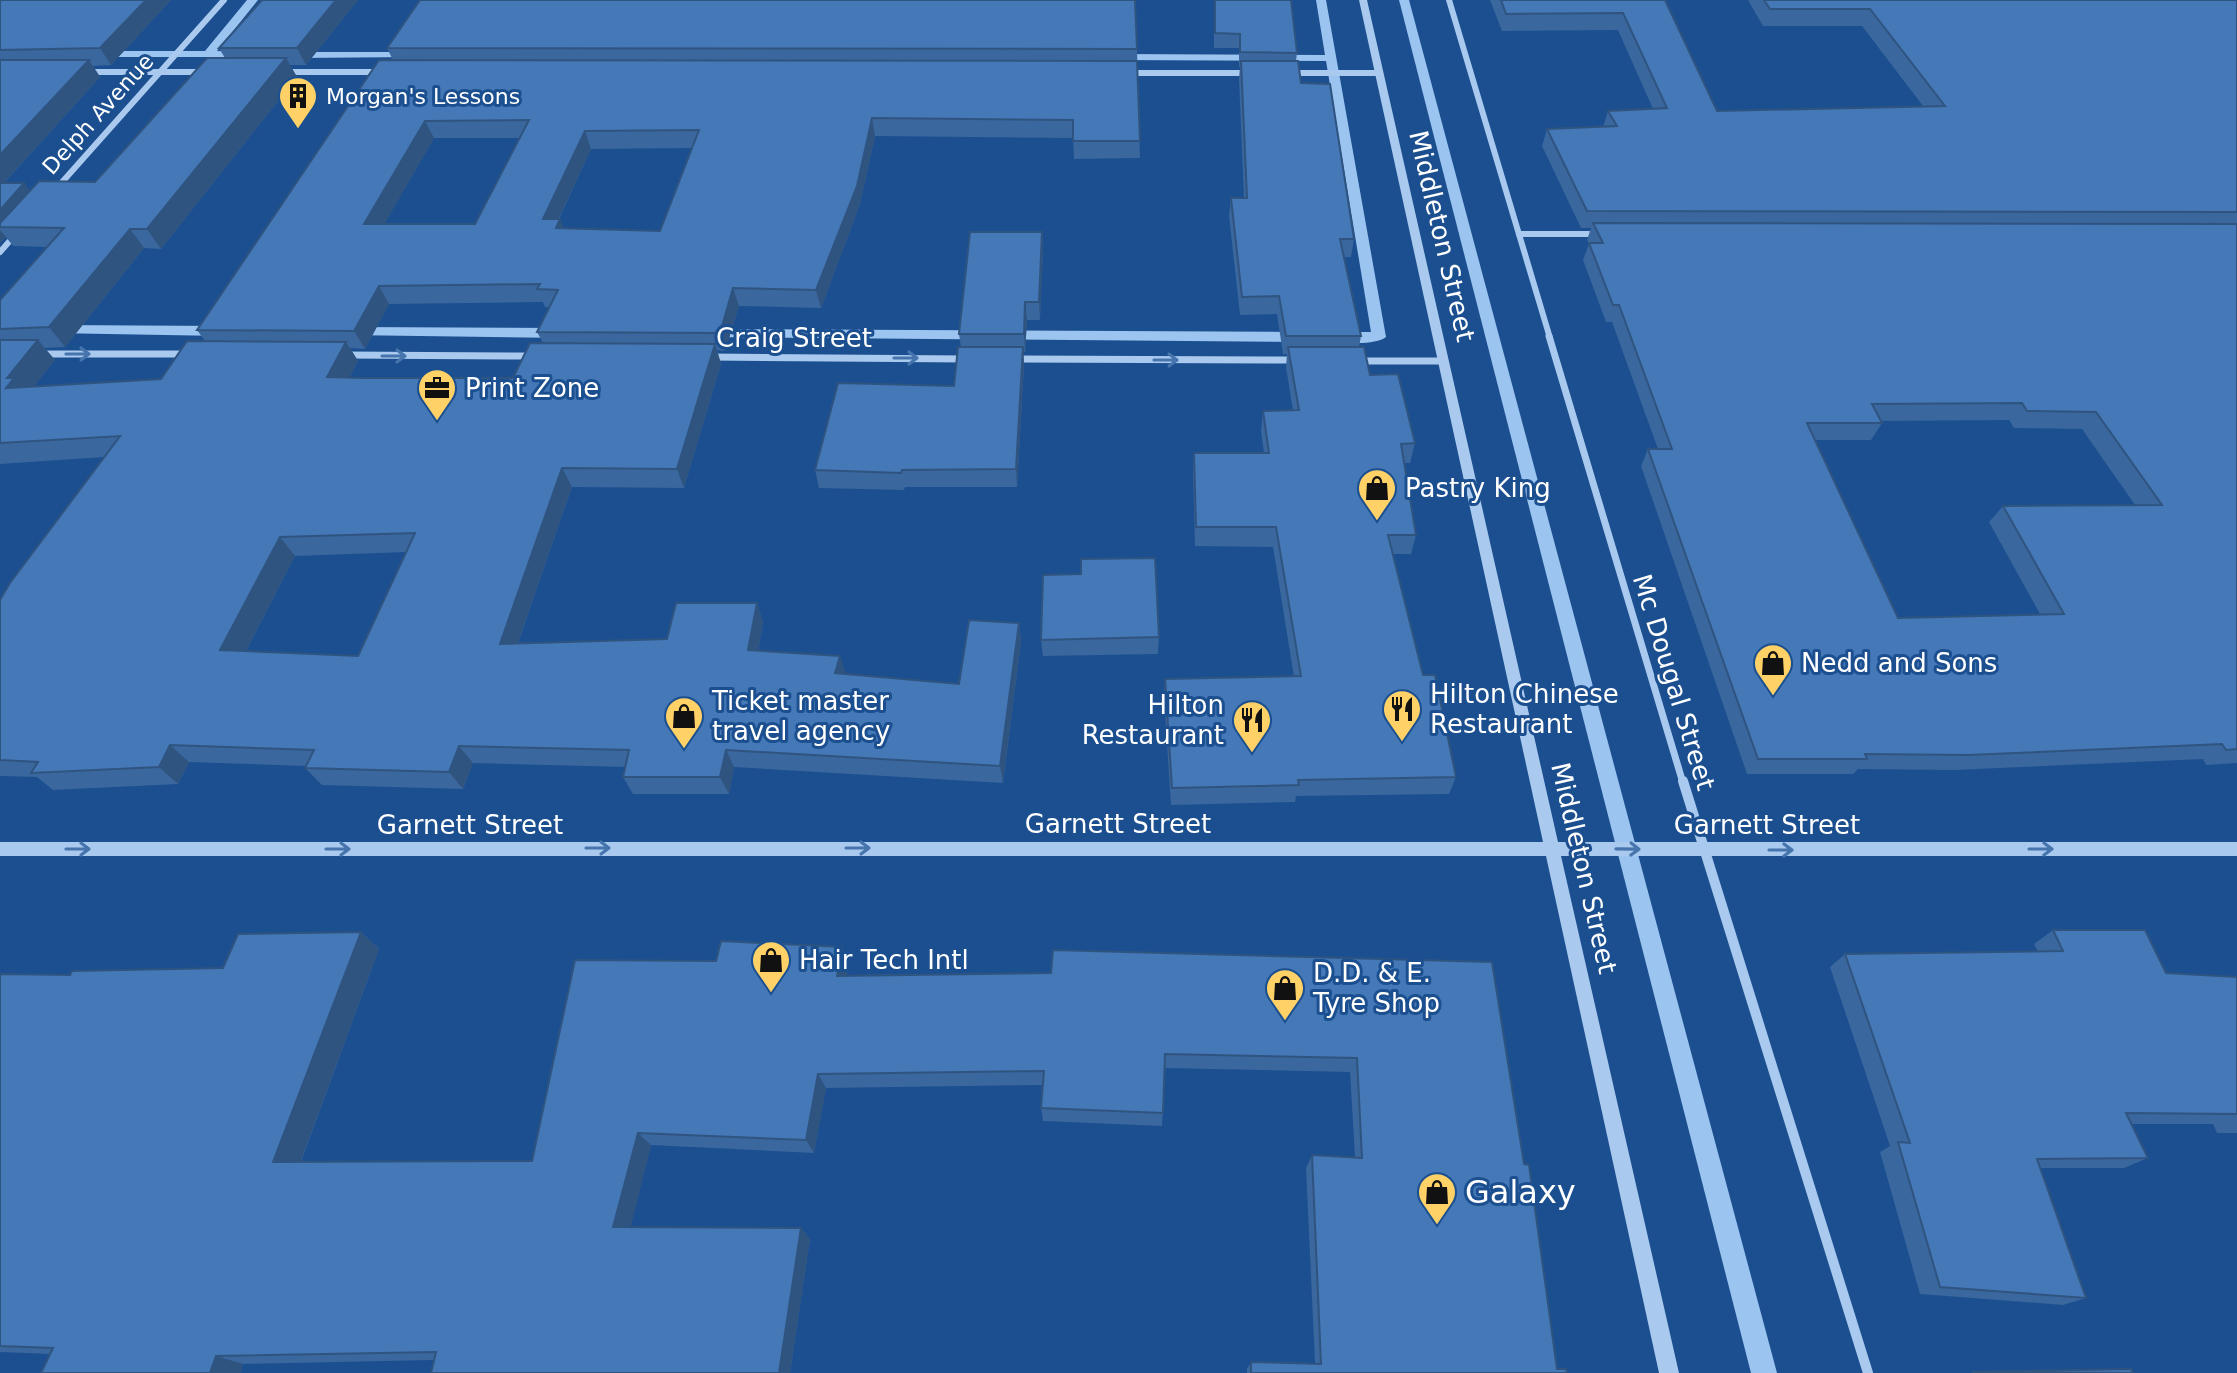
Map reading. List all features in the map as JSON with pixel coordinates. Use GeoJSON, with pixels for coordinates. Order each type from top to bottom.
{"type":"FeatureCollection","features":[{"type":"Feature","properties":{"kind":"street","name":"Delph Avenue"},"geometry":{"type":"LineString","coordinates":[[50,196],[224,0]]}},
{"type":"Feature","properties":{"kind":"street","name":"Middleton Street"},"geometry":{"type":"LineString","coordinates":[[1363,0],[1669,1373]]}},
{"type":"Feature","properties":{"kind":"street","name":"Mc Dougal Street"},"geometry":{"type":"LineString","coordinates":[[1449,0],[1703,850],[1868,1373]]}},
{"type":"Feature","properties":{"kind":"street"},"geometry":{"type":"LineString","coordinates":[[73,71],[163,69],[208,72]]}},
{"type":"Feature","properties":{"kind":"street"},"geometry":{"type":"LineString","coordinates":[[272,72],[383,72]]}},
{"type":"Feature","properties":{"kind":"street"},"geometry":{"type":"LineString","coordinates":[[1116,73],[1259,73]]}},
{"type":"Feature","properties":{"kind":"street"},"geometry":{"type":"LineString","coordinates":[[1275,73],[1379,73]]}},
{"type":"Feature","properties":{"kind":"street"},"geometry":{"type":"LineString","coordinates":[[0,252],[20,230]]}},
{"type":"Feature","properties":{"kind":"street"},"geometry":{"type":"LineString","coordinates":[[1519,234],[1614,234]]}},
{"type":"Feature","properties":{"kind":"street"},"geometry":{"type":"LineString","coordinates":[[32,354],[190,354]]}},
{"type":"Feature","properties":{"kind":"street"},"geometry":{"type":"LineString","coordinates":[[333,355],[539,356]]}},
{"type":"Feature","properties":{"kind":"street","name":"Craig Street"},"geometry":{"type":"LineString","coordinates":[[698,357],[983,359]]}},
{"type":"Feature","properties":{"kind":"street"},"geometry":{"type":"LineString","coordinates":[[999,359],[1301,360]]}},
{"type":"Feature","properties":{"kind":"street"},"geometry":{"type":"LineString","coordinates":[[1348,361],[1443,361]]}},
{"type":"Feature","properties":{"kind":"street","name":"Garnett Street"},"geometry":{"type":"LineString","coordinates":[[0,849],[2237,849]]}},
{"type":"Feature","properties":{"kind":"building"},"geometry":{"type":"Polygon","coordinates":[[[0,0],[146,0],[100,48],[0,50],[0,0]]]}},
{"type":"Feature","properties":{"kind":"building"},"geometry":{"type":"Polygon","coordinates":[[[262,0],[336,0],[297,48],[219,48],[262,0]]]}},
{"type":"Feature","properties":{"kind":"building"},"geometry":{"type":"Polygon","coordinates":[[[420,0],[1135,0],[1137,49],[387,48],[420,0]]]}},
{"type":"Feature","properties":{"kind":"building"},"geometry":{"type":"Polygon","coordinates":[[[1215,0],[1291,0],[1297,53],[1240,52],[1240,34],[1215,33],[1215,0]]]}},
{"type":"Feature","properties":{"kind":"building"},"geometry":{"type":"Polygon","coordinates":[[[1501,0],[1665,0],[1717,111],[1945,106],[1870,9],[1770,9],[1764,0],[2237,0],[2237,212],[1587,211],[1547,129],[1617,126],[1608,111],[1667,108],[1623,13],[1506,14],[1501,0]]]}},
{"type":"Feature","properties":{"kind":"building"},"geometry":{"type":"Polygon","coordinates":[[[207,58],[286,58],[147,229],[130,229],[49,327],[0,329],[0,300],[64,228],[0,227],[0,223],[39,181],[95,182],[207,58]]]}},
{"type":"Feature","properties":{"kind":"building"},"geometry":{"type":"Polygon","coordinates":[[[0,60],[89,60],[0,155],[0,60]]]}},
{"type":"Feature","properties":{"kind":"building"},"geometry":{"type":"Polygon","coordinates":[[[379,60],[1137,61],[1140,141],[1073,141],[1073,120],[872,118],[857,186],[816,290],[733,288],[720,333],[537,332],[558,290],[537,289],[540,284],[379,286],[354,331],[197,330],[379,60]],[[529,120],[425,121],[364,224],[475,224],[529,120]],[[699,130],[585,131],[543,219],[560,219],[556,228],[660,231],[699,130]]]}},
{"type":"Feature","properties":{"kind":"building"},"geometry":{"type":"Polygon","coordinates":[[[1241,61],[1298,61],[1301,83],[1330,84],[1354,239],[1340,239],[1361,336],[1286,336],[1279,296],[1242,297],[1231,198],[1247,198],[1241,61]]]}},
{"type":"Feature","properties":{"kind":"building"},"geometry":{"type":"Polygon","coordinates":[[[0,183],[24,183],[0,210],[0,183]]]}},
{"type":"Feature","properties":{"kind":"building"},"geometry":{"type":"Polygon","coordinates":[[[1593,223],[2237,224],[2237,749],[2226,750],[2222,744],[1968,755],[1865,754],[1867,759],[1758,759],[1648,449],[1672,449],[1619,305],[1613,305],[1589,243],[1603,243],[1593,223]],[[2022,403],[1872,404],[1882,423],[1807,423],[1898,618],[2064,614],[2003,506],[2162,505],[2096,412],[2027,411],[2022,403]]]}},
{"type":"Feature","properties":{"kind":"building"},"geometry":{"type":"Polygon","coordinates":[[[970,232],[1042,232],[1039,302],[1025,302],[1024,334],[959,334],[970,232]]]}},
{"type":"Feature","properties":{"kind":"building"},"geometry":{"type":"Polygon","coordinates":[[[0,340],[38,340],[7,378],[14,378],[6,388],[161,379],[187,341],[346,342],[327,377],[364,378],[513,378],[530,343],[715,344],[677,469],[562,468],[500,644],[667,639],[676,603],[757,603],[748,650],[840,656],[835,673],[959,684],[969,620],[1019,623],[1000,766],[726,750],[720,777],[623,777],[629,750],[459,746],[449,772],[305,768],[314,750],[170,745],[159,767],[31,773],[38,762],[0,760],[0,600],[120,436],[0,443],[0,340]],[[415,533],[280,537],[220,650],[358,656],[415,533]]]}},
{"type":"Feature","properties":{"kind":"building"},"geometry":{"type":"Polygon","coordinates":[[[958,347],[1023,347],[1016,469],[902,470],[901,473],[815,470],[838,383],[954,386],[958,347]]]}},
{"type":"Feature","properties":{"kind":"building"},"geometry":{"type":"Polygon","coordinates":[[[1288,347],[1364,347],[1370,375],[1398,374],[1415,443],[1401,444],[1416,535],[1388,535],[1423,675],[1435,675],[1456,777],[1298,780],[1299,785],[1172,788],[1165,679],[1301,676],[1276,527],[1196,527],[1194,453],[1269,453],[1263,411],[1299,410],[1288,347]]]}},
{"type":"Feature","properties":{"kind":"building"},"geometry":{"type":"Polygon","coordinates":[[[1155,558],[1159,637],[1041,640],[1043,575],[1081,574],[1081,559],[1155,558]]]}},
{"type":"Feature","properties":{"kind":"building"},"geometry":{"type":"Polygon","coordinates":[[[2053,930],[2145,930],[2166,973],[2237,977],[2237,1114],[2126,1113],[2148,1158],[2037,1159],[2086,1298],[1940,1287],[1898,1142],[1910,1143],[1845,954],[2063,951],[2053,930]]]}},
{"type":"Feature","properties":{"kind":"building"},"geometry":{"type":"Polygon","coordinates":[[[361,932],[273,1162],[532,1161],[575,960],[716,961],[721,941],[842,947],[837,976],[1051,973],[1053,950],[1492,962],[1524,1164],[1529,1165],[1557,1369],[1566,1369],[1567,1373],[1251,1373],[1251,1362],[1321,1364],[1312,1155],[1362,1158],[1357,1058],[1165,1054],[1163,1113],[1041,1108],[1044,1071],[818,1074],[806,1140],[638,1133],[613,1227],[801,1228],[779,1373],[431,1373],[436,1352],[216,1356],[210,1373],[41,1373],[53,1348],[0,1346],[0,974],[70,975],[72,971],[223,968],[238,934],[361,932]]]}},
{"type":"Feature","properties":{"kind":"building"},"geometry":{"type":"Polygon","coordinates":[[[2131,1369],[2133,1373],[1972,1372],[2131,1369]]]}},
{"type":"Feature","properties":{"kind":"waterway"},"geometry":{"type":"LineString","coordinates":[[208,55],[253,0]]}},
{"type":"Feature","properties":{"kind":"waterway"},"geometry":{"type":"LineString","coordinates":[[1321,0],[1379,337],[1336,337]]}},
{"type":"Feature","properties":{"kind":"waterway"},"geometry":{"type":"LineString","coordinates":[[1404,0],[1764,1373]]}},
{"type":"Feature","properties":{"kind":"waterway"},"geometry":{"type":"LineString","coordinates":[[97,54],[208,55]]}},
{"type":"Feature","properties":{"kind":"waterway"},"geometry":{"type":"LineString","coordinates":[[208,55],[247,55]]}},
{"type":"Feature","properties":{"kind":"waterway"},"geometry":{"type":"LineString","coordinates":[[293,55],[415,55]]}},
{"type":"Feature","properties":{"kind":"waterway"},"geometry":{"type":"LineString","coordinates":[[1113,57],[1330,58]]}},
{"type":"Feature","properties":{"kind":"waterway"},"geometry":{"type":"LineString","coordinates":[[56,330],[222,331]]}},
{"type":"Feature","properties":{"kind":"waterway"},"geometry":{"type":"LineString","coordinates":[[352,332],[562,333]]}},
{"type":"Feature","properties":{"kind":"waterway"},"geometry":{"type":"LineString","coordinates":[[708,334],[1302,337]]}},
{"type":"Feature","properties":{"kind":"place","name":"Morgan's Lessons"},"geometry":{"type":"Point","coordinates":[298,130]}},
{"type":"Feature","properties":{"kind":"place","name":"Print Zone"},"geometry":{"type":"Point","coordinates":[437,422]}},
{"type":"Feature","properties":{"kind":"place","name":"Pastry King"},"geometry":{"type":"Point","coordinates":[1377,522]}},
{"type":"Feature","properties":{"kind":"place","name":"Nedd and Sons"},"geometry":{"type":"Point","coordinates":[1773,697]}},
{"type":"Feature","properties":{"kind":"place","name":"Hilton Chinese Restaurant"},"geometry":{"type":"Point","coordinates":[1402,743]}},
{"type":"Feature","properties":{"kind":"place","name":"Ticket master travel agency"},"geometry":{"type":"Point","coordinates":[684,750]}},
{"type":"Feature","properties":{"kind":"place","name":"Hilton Restaurant"},"geometry":{"type":"Point","coordinates":[1252,754]}},
{"type":"Feature","properties":{"kind":"place","name":"Hair Tech Intl"},"geometry":{"type":"Point","coordinates":[771,994]}},
{"type":"Feature","properties":{"kind":"place","name":"D.D. & E. Tyre Shop"},"geometry":{"type":"Point","coordinates":[1285,1022]}},
{"type":"Feature","properties":{"kind":"place","name":"Galaxy"},"geometry":{"type":"Point","coordinates":[1437,1226]}}]}
